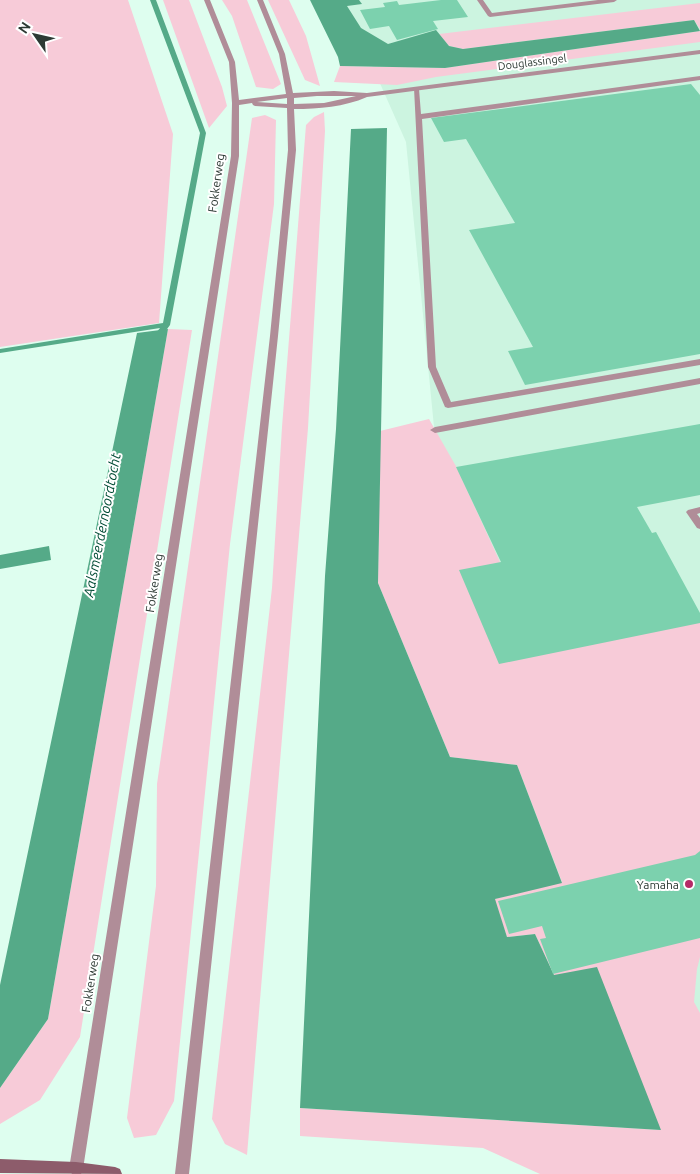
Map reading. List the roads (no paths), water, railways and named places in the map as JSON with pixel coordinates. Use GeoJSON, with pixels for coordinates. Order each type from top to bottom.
{"type":"FeatureCollection","features":[{"type":"Feature","properties":{"kind":"main road"},"geometry":{"type":"LineString","coordinates":[[0,1166],[115,1174]]}},
{"type":"Feature","properties":{"kind":"street","name":"Fokkerweg"},"geometry":{"type":"LineString","coordinates":[[75,1172],[234,169],[237,132],[232,62],[207,0]]}},
{"type":"Feature","properties":{"kind":"street"},"geometry":{"type":"LineString","coordinates":[[182,1174],[283,253],[292,144],[290,94],[282,54],[260,0]]}},
{"type":"Feature","properties":{"kind":"street"},"geometry":{"type":"LineString","coordinates":[[480,0],[490,14],[614,0]]}},
{"type":"Feature","properties":{"kind":"street","name":"Douglassingel"},"geometry":{"type":"LineString","coordinates":[[236,103],[290,94],[367,95],[700,52]]}},
{"type":"Feature","properties":{"kind":"street"},"geometry":{"type":"LineString","coordinates":[[418,117],[700,78]]}},
{"type":"Feature","properties":{"kind":"street"},"geometry":{"type":"LineString","coordinates":[[416,89],[432,367],[448,405],[700,362]]}},
{"type":"Feature","properties":{"kind":"street","name":"Douglassingel"},"geometry":{"type":"LineString","coordinates":[[236,103],[291,107],[348,102],[367,95]]}},
{"type":"Feature","properties":{"kind":"street"},"geometry":{"type":"LineString","coordinates":[[435,430],[700,381]]}},
{"type":"Feature","properties":{"kind":"street"},"geometry":{"type":"LineString","coordinates":[[700,510],[691,512],[700,526]]}},
{"type":"Feature","properties":{"kind":"water"},"geometry":{"type":"Polygon","coordinates":[[[310,0],[359,0],[362,4],[347,6],[361,28],[388,44],[436,30],[449,46],[463,49],[694,20],[700,31],[445,68],[340,66],[338,57],[310,0]]]}},
{"type":"Feature","properties":{"kind":"water"},"geometry":{"type":"Polygon","coordinates":[[[387,128],[378,583],[450,757],[517,765],[562,883],[495,899],[507,937],[535,934],[554,975],[597,967],[661,1130],[300,1108],[325,576],[336,429],[351,129],[387,128]]]}},
{"type":"Feature","properties":{"kind":"water"},"geometry":{"type":"Polygon","coordinates":[[[168,329],[48,1019],[0,1088],[0,985],[137,333],[168,329]]]}},
{"type":"Feature","properties":{"kind":"water"},"geometry":{"type":"Polygon","coordinates":[[[49,546],[51,560],[0,569],[0,555],[49,546]]]}},
{"type":"Feature","properties":{"kind":"waterway","name":"Aalsmeerdernoordtocht"},"geometry":{"type":"LineString","coordinates":[[153,0],[203,133],[166,325]]}},
{"type":"Feature","properties":{"kind":"waterway"},"geometry":{"type":"LineString","coordinates":[[0,351],[166,325]]}},
{"type":"Feature","properties":{"kind":"waterway","name":"Aalsmeerdernoordtocht"},"geometry":{"type":"LineString","coordinates":[[156,338],[166,325]]}},
{"type":"Feature","properties":{"kind":"place","name":"Yamaha"},"geometry":{"type":"Point","coordinates":[689,884]}}]}
